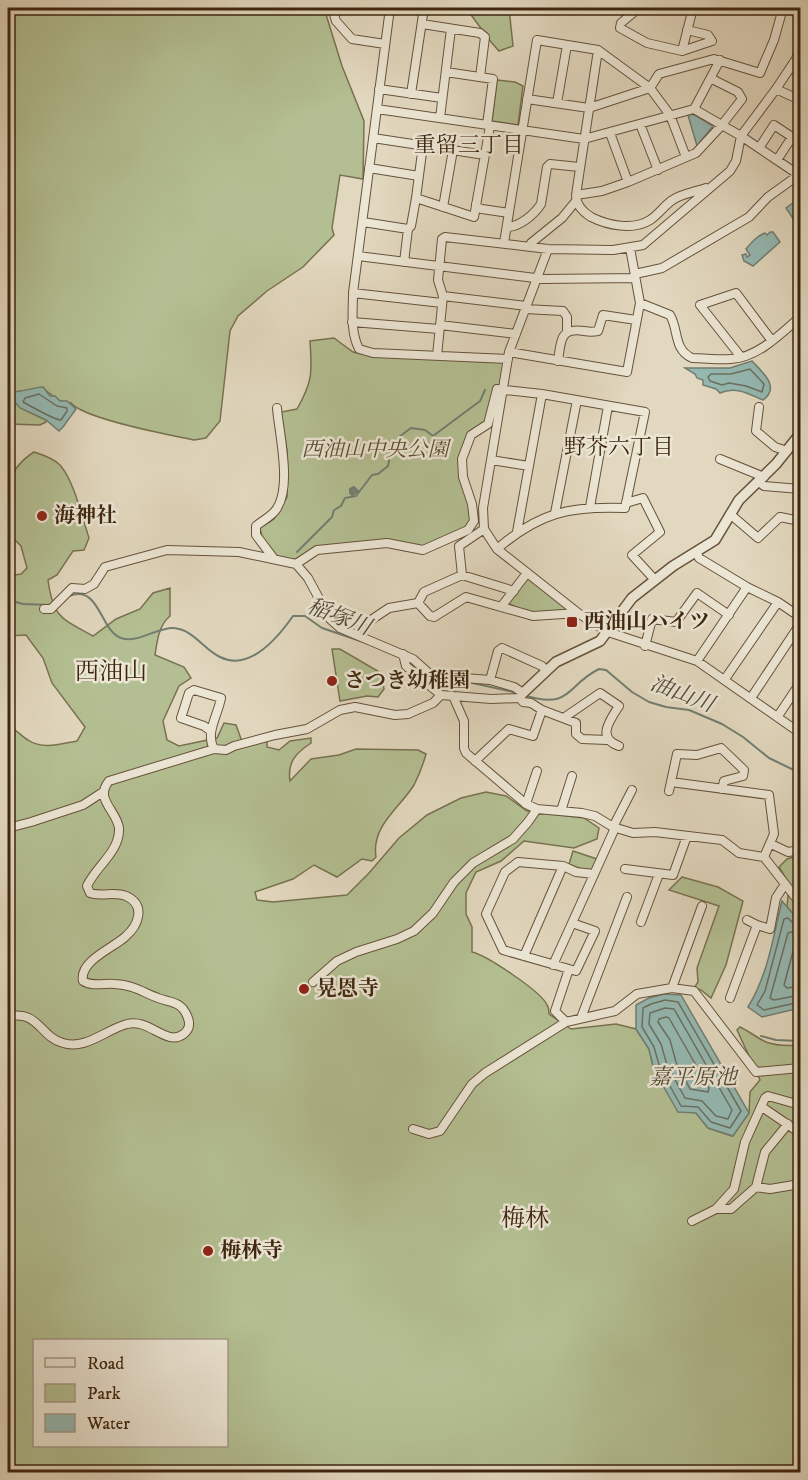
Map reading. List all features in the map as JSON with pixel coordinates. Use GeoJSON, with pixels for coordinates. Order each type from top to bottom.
{"type":"FeatureCollection","features":[{"type":"Feature","properties":{"kind":"street"},"geometry":{"type":"LineString","coordinates":[[332,8],[336,21],[352,39],[385,44]]}},
{"type":"Feature","properties":{"kind":"street"},"geometry":{"type":"LineString","coordinates":[[390,8],[353,292],[352,322],[355,342],[359,349],[373,353],[508,356],[627,372],[640,303],[630,248]]}},
{"type":"Feature","properties":{"kind":"street"},"geometry":{"type":"LineString","coordinates":[[408,8],[423,9],[411,94]]}},
{"type":"Feature","properties":{"kind":"street"},"geometry":{"type":"LineString","coordinates":[[639,8],[621,23],[620,28],[647,43],[682,51],[712,41],[708,35],[687,30]]}},
{"type":"Feature","properties":{"kind":"street"},"geometry":{"type":"LineString","coordinates":[[682,51],[693,8]]}},
{"type":"Feature","properties":{"kind":"street"},"geometry":{"type":"LineString","coordinates":[[528,99],[589,108],[650,88],[659,74],[714,59],[760,73],[774,40],[783,8]]}},
{"type":"Feature","properties":{"kind":"street"},"geometry":{"type":"LineString","coordinates":[[422,24],[480,33],[485,37],[480,77]]}},
{"type":"Feature","properties":{"kind":"street"},"geometry":{"type":"LineString","coordinates":[[440,118],[451,28]]}},
{"type":"Feature","properties":{"kind":"street"},"geometry":{"type":"LineString","coordinates":[[504,243],[537,40],[598,50],[650,88],[670,115],[686,157]]}},
{"type":"Feature","properties":{"kind":"street"},"geometry":{"type":"LineString","coordinates":[[557,103],[567,45]]}},
{"type":"Feature","properties":{"kind":"street"},"geometry":{"type":"LineString","coordinates":[[437,356],[443,300],[438,280],[442,239],[445,237],[548,249],[613,250],[643,245],[730,171],[736,161],[741,136],[776,89],[801,49]]}},
{"type":"Feature","properties":{"kind":"street"},"geometry":{"type":"LineString","coordinates":[[598,50],[579,167],[576,198],[581,210],[605,223],[620,226],[638,224],[648,222],[676,198],[710,186]]}},
{"type":"Feature","properties":{"kind":"street"},"geometry":{"type":"LineString","coordinates":[[377,109],[584,139],[694,109],[712,79],[720,60]]}},
{"type":"Feature","properties":{"kind":"street"},"geometry":{"type":"LineString","coordinates":[[416,198],[474,217],[489,126],[493,79],[446,72]]}},
{"type":"Feature","properties":{"kind":"street"},"geometry":{"type":"LineString","coordinates":[[530,247],[531,243],[562,218],[576,198],[628,183],[696,153],[742,99],[738,92],[712,79]]}},
{"type":"Feature","properties":{"kind":"street"},"geometry":{"type":"LineString","coordinates":[[379,89],[442,98]]}},
{"type":"Feature","properties":{"kind":"street"},"geometry":{"type":"LineString","coordinates":[[776,89],[801,100]]}},
{"type":"Feature","properties":{"kind":"street"},"geometry":{"type":"LineString","coordinates":[[358,256],[543,279],[635,276],[662,268],[749,217],[768,196],[800,174],[694,109]]}},
{"type":"Feature","properties":{"kind":"street"},"geometry":{"type":"LineString","coordinates":[[640,124],[658,170]]}},
{"type":"Feature","properties":{"kind":"street"},"geometry":{"type":"LineString","coordinates":[[759,148],[774,125],[792,137],[777,160]]}},
{"type":"Feature","properties":{"kind":"street"},"geometry":{"type":"LineString","coordinates":[[610,133],[628,183]]}},
{"type":"Feature","properties":{"kind":"street"},"geometry":{"type":"LineString","coordinates":[[373,138],[485,155]]}},
{"type":"Feature","properties":{"kind":"street"},"geometry":{"type":"LineString","coordinates":[[404,262],[423,145]]}},
{"type":"Feature","properties":{"kind":"street"},"geometry":{"type":"LineString","coordinates":[[443,207],[453,150]]}},
{"type":"Feature","properties":{"kind":"street"},"geometry":{"type":"LineString","coordinates":[[507,227],[513,227],[538,209],[541,204],[547,167],[550,164],[579,167]]}},
{"type":"Feature","properties":{"kind":"street"},"geometry":{"type":"LineString","coordinates":[[369,168],[419,176]]}},
{"type":"Feature","properties":{"kind":"street"},"geometry":{"type":"LineString","coordinates":[[476,204],[478,208],[509,213]]}},
{"type":"Feature","properties":{"kind":"street"},"geometry":{"type":"LineString","coordinates":[[363,222],[408,229]]}},
{"type":"Feature","properties":{"kind":"street"},"geometry":{"type":"LineString","coordinates":[[548,249],[508,356],[483,508],[484,529],[497,549],[578,613],[608,632],[697,661],[801,733]]}},
{"type":"Feature","properties":{"kind":"street"},"geometry":{"type":"LineString","coordinates":[[353,292],[563,310],[567,317],[567,332]]}},
{"type":"Feature","properties":{"kind":"street"},"geometry":{"type":"LineString","coordinates":[[741,357],[700,305],[736,293],[772,341]]}},
{"type":"Feature","properties":{"kind":"street"},"geometry":{"type":"LineString","coordinates":[[640,303],[670,315],[675,324],[678,346],[692,358],[734,359],[741,357],[772,341],[801,317]]}},
{"type":"Feature","properties":{"kind":"street"},"geometry":{"type":"LineString","coordinates":[[558,361],[561,339],[567,332],[573,329],[595,332],[598,330],[603,315],[636,320]]}},
{"type":"Feature","properties":{"kind":"street"},"geometry":{"type":"LineString","coordinates":[[352,322],[516,334]]}},
{"type":"Feature","properties":{"kind":"street"},"geometry":{"type":"LineString","coordinates":[[296,564],[317,550],[387,543],[423,550],[468,530],[474,521],[472,504],[463,477],[462,459],[471,435],[488,424],[497,389],[542,394],[645,412],[624,508],[590,507],[555,513],[517,532],[497,549]]}},
{"type":"Feature","properties":{"kind":"street"},"geometry":{"type":"LineString","coordinates":[[517,532],[542,394]]}},
{"type":"Feature","properties":{"kind":"street"},"geometry":{"type":"LineString","coordinates":[[555,513],[577,400]]}},
{"type":"Feature","properties":{"kind":"street"},"geometry":{"type":"LineString","coordinates":[[590,507],[608,405]]}},
{"type":"Feature","properties":{"kind":"street"},"geometry":{"type":"LineString","coordinates":[[274,559],[256,535],[256,526],[275,511],[282,497],[284,450],[276,408]]}},
{"type":"Feature","properties":{"kind":"street"},"geometry":{"type":"LineString","coordinates":[[759,408],[756,431],[775,447],[787,451]]}},
{"type":"Feature","properties":{"kind":"street"},"geometry":{"type":"LineString","coordinates":[[403,654],[406,666],[441,695],[491,699],[521,695],[556,662],[600,641],[632,597],[673,566],[715,540],[739,500],[801,434]]}},
{"type":"Feature","properties":{"kind":"street"},"geometry":{"type":"LineString","coordinates":[[491,459],[529,466]]}},
{"type":"Feature","properties":{"kind":"street"},"geometry":{"type":"LineString","coordinates":[[720,459],[761,479],[764,486],[801,489]]}},
{"type":"Feature","properties":{"kind":"street"},"geometry":{"type":"LineString","coordinates":[[626,502],[643,498],[660,532],[632,555],[656,580]]}},
{"type":"Feature","properties":{"kind":"street"},"geometry":{"type":"LineString","coordinates":[[730,514],[758,538],[780,517],[801,520]]}},
{"type":"Feature","properties":{"kind":"street"},"geometry":{"type":"LineString","coordinates":[[462,575],[459,546],[484,529]]}},
{"type":"Feature","properties":{"kind":"street"},"geometry":{"type":"LineString","coordinates":[[48,609],[72,588],[85,589],[94,584],[105,567],[167,550],[239,552],[296,564],[308,578],[330,619],[340,628],[413,659],[432,676],[443,680],[464,678],[490,680],[514,687],[521,695],[523,702],[531,703],[542,710],[576,723],[576,734],[582,739],[607,740],[610,744],[619,747]]}},
{"type":"Feature","properties":{"kind":"street"},"geometry":{"type":"LineString","coordinates":[[697,552],[699,558],[801,617]]}},
{"type":"Feature","properties":{"kind":"street"},"geometry":{"type":"LineString","coordinates":[[501,607],[527,573]]}},
{"type":"Feature","properties":{"kind":"street"},"geometry":{"type":"LineString","coordinates":[[418,603],[424,592],[462,575],[514,591]]}},
{"type":"Feature","properties":{"kind":"street"},"geometry":{"type":"LineString","coordinates":[[697,661],[747,587]]}},
{"type":"Feature","properties":{"kind":"street"},"geometry":{"type":"LineString","coordinates":[[645,645],[652,619],[676,622],[697,593],[729,615]]}},
{"type":"Feature","properties":{"kind":"street"},"geometry":{"type":"LineString","coordinates":[[418,603],[430,616],[434,616],[466,597],[533,616],[578,613]]}},
{"type":"Feature","properties":{"kind":"street"},"geometry":{"type":"LineString","coordinates":[[725,679],[778,602]]}},
{"type":"Feature","properties":{"kind":"street"},"geometry":{"type":"LineString","coordinates":[[340,628],[347,622],[371,620],[389,608],[418,603]]}},
{"type":"Feature","properties":{"kind":"street"},"geometry":{"type":"LineString","coordinates":[[751,698],[801,624]]}},
{"type":"Feature","properties":{"kind":"street"},"geometry":{"type":"LineString","coordinates":[[490,680],[498,651],[502,648],[546,670]]}},
{"type":"Feature","properties":{"kind":"street"},"geometry":{"type":"LineString","coordinates":[[778,716],[801,683]]}},
{"type":"Feature","properties":{"kind":"street"},"geometry":{"type":"LineString","coordinates":[[211,731],[180,716],[189,693],[194,690],[221,698],[211,731],[214,749]]}},
{"type":"Feature","properties":{"kind":"street"},"geometry":{"type":"LineString","coordinates":[[565,717],[600,693],[619,706],[608,724],[607,740]]}},
{"type":"Feature","properties":{"kind":"street"},"geometry":{"type":"LineString","coordinates":[[8,828],[83,805],[103,792],[109,781],[116,777],[214,749],[226,750],[274,735],[307,729],[340,710],[355,707],[395,715],[408,714],[433,703],[441,695]]}},
{"type":"Feature","properties":{"kind":"street"},"geometry":{"type":"LineString","coordinates":[[453,696],[464,721],[466,753],[526,804],[537,809],[595,816],[614,828],[633,834],[655,832],[722,840],[739,853],[764,857],[801,903]]}},
{"type":"Feature","properties":{"kind":"street"},"geometry":{"type":"LineString","coordinates":[[475,761],[509,729],[533,736],[542,710]]}},
{"type":"Feature","properties":{"kind":"street"},"geometry":{"type":"LineString","coordinates":[[722,789],[724,781],[743,776],[744,770],[721,748],[698,755],[677,754],[670,786],[769,795],[774,834],[764,857]]}},
{"type":"Feature","properties":{"kind":"street"},"geometry":{"type":"LineString","coordinates":[[526,804],[537,771]]}},
{"type":"Feature","properties":{"kind":"street"},"geometry":{"type":"LineString","coordinates":[[561,812],[572,776]]}},
{"type":"Feature","properties":{"kind":"street"},"geometry":{"type":"LineString","coordinates":[[553,965],[632,790]]}},
{"type":"Feature","properties":{"kind":"street"},"geometry":{"type":"LineString","coordinates":[[8,1017],[28,1017],[56,1041],[75,1045],[86,1043],[129,1023],[145,1025],[171,1037],[185,1033],[189,1026],[185,1012],[176,1004],[131,986],[90,984],[83,981],[82,978],[90,963],[125,937],[133,928],[139,914],[135,901],[128,897],[112,893],[94,895],[87,890],[90,880],[114,849],[118,833],[117,821],[105,801],[103,792]]}},
{"type":"Feature","properties":{"kind":"street"},"geometry":{"type":"LineString","coordinates":[[313,982],[337,961],[414,931],[433,913],[454,882],[466,869],[513,839],[537,809]]}},
{"type":"Feature","properties":{"kind":"street"},"geometry":{"type":"LineString","coordinates":[[625,869],[673,875],[687,836]]}},
{"type":"Feature","properties":{"kind":"street"},"geometry":{"type":"LineString","coordinates":[[771,844],[788,852],[801,850]]}},
{"type":"Feature","properties":{"kind":"street"},"geometry":{"type":"LineString","coordinates":[[572,922],[595,931],[576,971],[503,950],[486,914],[505,872],[518,862],[562,866],[576,872],[594,874]]}},
{"type":"Feature","properties":{"kind":"street"},"geometry":{"type":"LineString","coordinates":[[524,956],[562,866]]}},
{"type":"Feature","properties":{"kind":"street"},"geometry":{"type":"LineString","coordinates":[[641,922],[659,873]]}},
{"type":"Feature","properties":{"kind":"street"},"geometry":{"type":"LineString","coordinates":[[747,920],[770,929],[776,898],[785,884]]}},
{"type":"Feature","properties":{"kind":"street"},"geometry":{"type":"LineString","coordinates":[[581,1018],[627,897]]}},
{"type":"Feature","properties":{"kind":"street"},"geometry":{"type":"LineString","coordinates":[[672,988],[702,906]]}},
{"type":"Feature","properties":{"kind":"street"},"geometry":{"type":"LineString","coordinates":[[730,998],[757,925]]}},
{"type":"Feature","properties":{"kind":"street"},"geometry":{"type":"LineString","coordinates":[[566,1022],[555,1011],[569,969]]}},
{"type":"Feature","properties":{"kind":"street"},"geometry":{"type":"LineString","coordinates":[[413,1129],[429,1134],[440,1131],[472,1084],[485,1073],[566,1022],[615,1011],[637,994],[672,988],[694,992],[756,1072],[801,1068]]}},
{"type":"Feature","properties":{"kind":"street"},"geometry":{"type":"LineString","coordinates":[[692,1221],[716,1209],[734,1190],[745,1142],[765,1098],[768,1096],[801,1105]]}},
{"type":"Feature","properties":{"kind":"street"},"geometry":{"type":"LineString","coordinates":[[762,1107],[801,1133]]}},
{"type":"Feature","properties":{"kind":"street"},"geometry":{"type":"LineString","coordinates":[[716,1209],[731,1209],[756,1186],[765,1152],[788,1124]]}},
{"type":"Feature","properties":{"kind":"street"},"geometry":{"type":"LineString","coordinates":[[756,1186],[770,1189],[801,1184]]}},
{"type":"Feature","properties":{"kind":"green space"},"geometry":{"type":"Polygon","coordinates":[[[8,8],[324,8],[342,66],[364,121],[363,179],[340,175],[332,228],[334,235],[303,267],[267,291],[238,316],[230,331],[220,421],[206,438],[194,440],[92,415],[71,403],[60,401],[45,390],[8,392],[8,8]]]}},
{"type":"Feature","properties":{"kind":"green space"},"geometry":{"type":"Polygon","coordinates":[[[466,8],[509,8],[513,46],[499,51],[466,8]]]}},
{"type":"Feature","properties":{"kind":"green space"},"geometry":{"type":"Polygon","coordinates":[[[497,80],[515,82],[523,86],[518,125],[492,121],[497,80]]]}},
{"type":"Feature","properties":{"kind":"green space","name":"西油山中央公園"},"geometry":{"type":"Polygon","coordinates":[[[334,338],[353,352],[372,356],[507,362],[488,424],[471,435],[462,459],[474,521],[468,530],[423,550],[387,543],[317,550],[296,564],[281,561],[262,537],[260,528],[274,519],[287,497],[287,451],[281,412],[297,409],[306,391],[311,369],[310,341],[334,338]]]}},
{"type":"Feature","properties":{"kind":"green space"},"geometry":{"type":"Polygon","coordinates":[[[12,400],[46,422],[40,425],[8,424],[8,402],[12,400]]]}},
{"type":"Feature","properties":{"kind":"green space"},"geometry":{"type":"Polygon","coordinates":[[[34,452],[60,465],[73,490],[89,538],[84,550],[73,551],[57,575],[48,580],[56,610],[66,621],[93,636],[116,619],[140,609],[153,593],[170,588],[170,616],[161,629],[155,655],[184,667],[191,678],[179,686],[163,721],[167,740],[179,746],[217,738],[224,723],[236,725],[244,747],[267,741],[267,747],[279,750],[290,741],[311,738],[311,743],[297,754],[291,763],[290,781],[311,759],[339,755],[356,749],[418,750],[426,754],[414,785],[382,827],[376,846],[376,857],[372,861],[362,859],[337,877],[314,865],[293,879],[255,892],[257,900],[273,902],[347,895],[399,838],[427,815],[461,798],[486,792],[506,796],[527,811],[584,818],[599,828],[597,839],[574,848],[524,841],[501,861],[476,872],[466,893],[466,914],[472,927],[472,952],[525,983],[543,999],[549,1014],[571,1029],[616,1024],[636,1029],[649,1049],[654,1070],[708,1128],[732,1136],[749,1113],[750,1092],[760,1080],[737,1030],[740,1027],[770,1043],[800,1045],[800,1316],[796,1317],[796,1330],[800,1328],[800,1472],[8,1472],[8,726],[34,743],[46,746],[77,741],[85,727],[52,683],[43,658],[26,635],[8,636],[8,576],[21,574],[27,568],[21,546],[8,533],[9,487],[16,469],[34,452]]]}},
{"type":"Feature","properties":{"kind":"green space"},"geometry":{"type":"Polygon","coordinates":[[[527,578],[567,610],[532,614],[507,603],[527,578]]]}},
{"type":"Feature","properties":{"kind":"green space"},"geometry":{"type":"Polygon","coordinates":[[[332,649],[340,649],[381,673],[384,689],[378,697],[367,696],[340,701],[332,649]]]}},
{"type":"Feature","properties":{"kind":"green space"},"geometry":{"type":"Polygon","coordinates":[[[573,851],[597,859],[590,873],[569,864],[573,851]]]}},
{"type":"Feature","properties":{"kind":"green space"},"geometry":{"type":"Polygon","coordinates":[[[800,855],[800,922],[787,907],[789,884],[779,867],[787,859],[800,855]]]}},
{"type":"Feature","properties":{"kind":"green space"},"geometry":{"type":"Polygon","coordinates":[[[682,877],[718,887],[743,901],[726,965],[711,998],[701,990],[694,988],[698,982],[697,968],[719,906],[669,890],[682,877]]]}},
{"type":"Feature","properties":{"kind":"water"},"geometry":{"type":"Polygon","coordinates":[[[693,114],[713,126],[697,146],[688,115],[693,114]]]}},
{"type":"Feature","properties":{"kind":"water"},"geometry":{"type":"Polygon","coordinates":[[[800,198],[800,225],[798,226],[786,208],[800,198]]]}},
{"type":"Feature","properties":{"kind":"water"},"geometry":{"type":"Polygon","coordinates":[[[773,232],[780,242],[753,266],[744,261],[742,255],[746,254],[747,257],[750,255],[746,249],[750,244],[773,232]]]}},
{"type":"Feature","properties":{"kind":"water"},"geometry":{"type":"Polygon","coordinates":[[[752,361],[765,375],[770,385],[768,395],[763,400],[732,390],[720,393],[716,389],[703,385],[703,380],[685,368],[730,368],[752,361]]]}},
{"type":"Feature","properties":{"kind":"water"},"geometry":{"type":"Polygon","coordinates":[[[43,387],[50,396],[55,396],[60,401],[67,401],[76,409],[59,431],[46,420],[20,408],[14,401],[8,402],[8,392],[43,387]]]}},
{"type":"Feature","properties":{"kind":"water"},"geometry":{"type":"Polygon","coordinates":[[[782,901],[800,922],[800,1008],[762,1017],[748,1007],[765,969],[782,901]]]}},
{"type":"Feature","properties":{"kind":"water","name":"嘉平原池"},"geometry":{"type":"Polygon","coordinates":[[[664,994],[681,995],[749,1113],[733,1136],[708,1128],[696,1113],[678,1112],[654,1070],[649,1049],[636,1029],[636,1005],[664,994]]]}},
{"type":"Feature","properties":{"kind":"waterway"},"geometry":{"type":"LineString","coordinates":[[297,552],[332,517],[334,510],[341,506],[345,498],[356,496],[372,475],[378,474],[388,466],[391,450],[395,447],[399,437],[411,428],[425,430],[433,436],[480,401],[485,390]]}},
{"type":"Feature","properties":{"kind":"waterway"},"geometry":{"type":"LineString","coordinates":[[353,496],[350,489],[354,487],[358,491]]}},
{"type":"Feature","properties":{"kind":"waterway"},"geometry":{"type":"LineString","coordinates":[[353,492],[355,492],[351,491],[354,489],[356,492],[354,494],[350,491],[354,489],[357,493]]}},
{"type":"Feature","properties":{"kind":"waterway","name":"稲塚川"},"geometry":{"type":"LineString","coordinates":[[69,596],[79,594],[94,602],[108,627],[121,638],[134,639],[167,628],[181,629],[214,654],[231,660],[242,660],[262,650],[272,642],[293,616],[305,616],[322,628],[369,644]]}},
{"type":"Feature","properties":{"kind":"waterway","name":"稲塚川"},"geometry":{"type":"LineString","coordinates":[[8,600],[23,604],[51,605]]}},
{"type":"Feature","properties":{"kind":"waterway","name":"油山川"},"geometry":{"type":"LineString","coordinates":[[406,662],[418,669],[430,681],[442,684],[468,682],[518,693]]}},
{"type":"Feature","properties":{"kind":"waterway","name":"油山川"},"geometry":{"type":"LineString","coordinates":[[526,696],[553,700],[568,693],[588,675],[599,669],[606,670],[632,692],[649,702],[689,710],[722,724],[769,758],[800,773]]}},
{"type":"Feature","properties":{"kind":"waterway"},"geometry":{"type":"LineString","coordinates":[[761,1036],[776,1040],[800,1041]]}},
{"type":"Feature","properties":{"kind":"place","name":"海神社"},"geometry":{"type":"Point","coordinates":[42,516]}},
{"type":"Feature","properties":{"kind":"place","name":"西油山ハイツ"},"geometry":{"type":"Point","coordinates":[572,622]}},
{"type":"Feature","properties":{"kind":"place","name":"さつき幼稚園"},"geometry":{"type":"Point","coordinates":[332,681]}},
{"type":"Feature","properties":{"kind":"place","name":"晃恩寺"},"geometry":{"type":"Point","coordinates":[304,989]}},
{"type":"Feature","properties":{"kind":"place","name":"梅林寺"},"geometry":{"type":"Point","coordinates":[208,1251]}},
{"type":"Feature","properties":{"kind":"district","name":"重留三丁目"},"geometry":{"type":"Point","coordinates":[469,145]}},
{"type":"Feature","properties":{"kind":"district","name":"野芥六丁目"},"geometry":{"type":"Point","coordinates":[619,447]}},
{"type":"Feature","properties":{"kind":"district","name":"西油山"},"geometry":{"type":"Point","coordinates":[111,672]}},
{"type":"Feature","properties":{"kind":"district","name":"梅林"},"geometry":{"type":"Point","coordinates":[525,1219]}}]}
